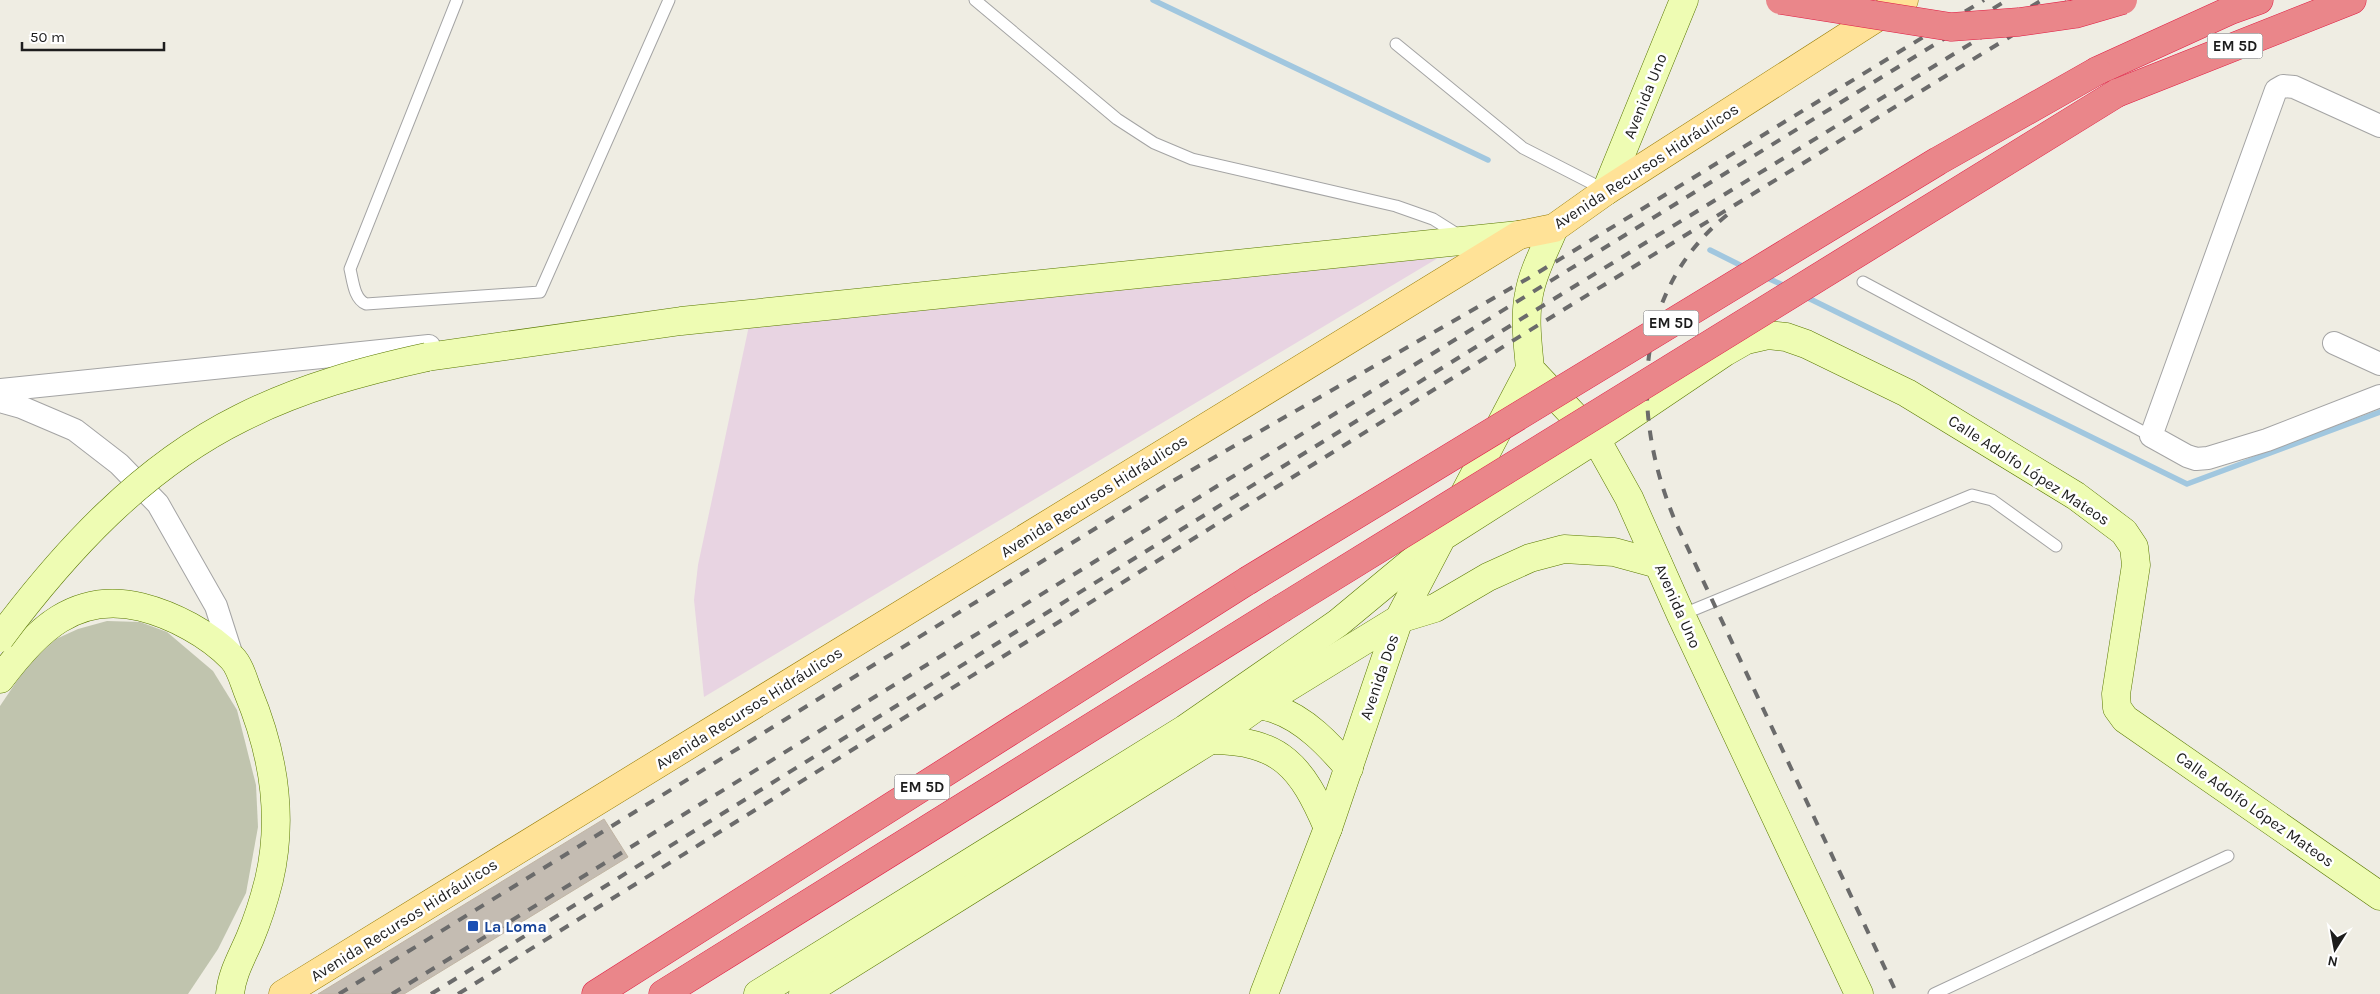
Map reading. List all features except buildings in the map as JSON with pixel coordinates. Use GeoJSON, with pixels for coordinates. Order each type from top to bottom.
{"type":"FeatureCollection","features":[{"type":"Feature","properties":{"kind":"highway"},"geometry":{"type":"LineString","coordinates":[[1780,0],[1951,27],[2019,22],[2075,14],[2123,0]]}},
{"type":"Feature","properties":{"kind":"highway","name":"EM 5D"},"geometry":{"type":"LineString","coordinates":[[596,994],[1247,581],[1929,166],[2098,71],[2231,10],[2259,0]]}},
{"type":"Feature","properties":{"kind":"highway","name":"EM 5D"},"geometry":{"type":"LineString","coordinates":[[663,994],[1281,609],[2117,93],[2352,0]]}},
{"type":"Feature","properties":{"kind":"main road","name":"Avenida Uno"},"geometry":{"type":"LineString","coordinates":[[1606,191],[1684,0]]}},
{"type":"Feature","properties":{"kind":"main road","name":"Avenida Recursos Hidráulicos"},"geometry":{"type":"LineString","coordinates":[[283,994],[1519,235],[1554,228],[1606,191],[1904,0]]}},
{"type":"Feature","properties":{"kind":"main road"},"geometry":{"type":"LineString","coordinates":[[758,994],[1184,729],[1338,623],[1442,537],[1530,369],[1526,316],[1528,294],[1554,228]]}},
{"type":"Feature","properties":{"kind":"main road"},"geometry":{"type":"LineString","coordinates":[[0,638],[54,571],[108,514],[162,467],[240,418],[310,388],[365,371],[427,357],[681,321],[1519,235]]}},
{"type":"Feature","properties":{"kind":"main road","name":"Calle Adolfo López Mateos"},"geometry":{"type":"LineString","coordinates":[[1596,439],[1725,352],[1746,340],[1768,335],[1786,337],[1806,344],[1908,393],[2076,496],[2124,532],[2134,547],[2136,565],[2116,694],[2117,708],[2125,719],[2380,896]]}},
{"type":"Feature","properties":{"kind":"main road","name":"Avenida Uno"},"geometry":{"type":"LineString","coordinates":[[1530,369],[1596,439],[1629,498],[1681,615],[1860,994]]}},
{"type":"Feature","properties":{"kind":"main road","name":"Avenida Dos"},"geometry":{"type":"LineString","coordinates":[[1264,994],[1328,828],[1399,618],[1442,537],[1596,439]]}},
{"type":"Feature","properties":{"kind":"main road"},"geometry":{"type":"LineString","coordinates":[[803,994],[1210,740],[1259,705],[1399,618],[1434,608],[1488,577],[1530,558],[1564,549],[1614,552],[1658,564]]}},
{"type":"Feature","properties":{"kind":"main road"},"geometry":{"type":"LineString","coordinates":[[0,679],[24,648],[44,628],[68,613],[86,607],[106,604],[126,604],[149,609],[173,618],[199,633],[234,659],[265,739],[274,782],[276,813],[275,845],[269,880],[251,936],[232,977],[230,994]]}},
{"type":"Feature","properties":{"kind":"main road"},"geometry":{"type":"LineString","coordinates":[[1230,698],[1277,710],[1305,726],[1326,743],[1349,768]]}},
{"type":"Feature","properties":{"kind":"main road"},"geometry":{"type":"LineString","coordinates":[[1210,740],[1235,740],[1265,747],[1287,761],[1304,779],[1328,828]]}},
{"type":"Feature","properties":{"kind":"street"},"geometry":{"type":"LineString","coordinates":[[2380,126],[2294,87],[2283,86],[2276,90],[2151,436],[2196,460],[2208,458],[2267,440],[2380,396]]}},
{"type":"Feature","properties":{"kind":"street"},"geometry":{"type":"LineString","coordinates":[[0,390],[681,321]]}},
{"type":"Feature","properties":{"kind":"street"},"geometry":{"type":"LineString","coordinates":[[2334,343],[2380,364]]}},
{"type":"Feature","properties":{"kind":"street"},"geometry":{"type":"LineString","coordinates":[[0,401],[22,406],[75,430],[119,464],[158,504],[216,606],[234,659]]}},
{"type":"Feature","properties":{"kind":"lane"},"geometry":{"type":"LineString","coordinates":[[457,0],[350,269],[357,297],[366,304],[540,292],[669,0]]}},
{"type":"Feature","properties":{"kind":"lane"},"geometry":{"type":"LineString","coordinates":[[975,0],[1117,119],[1154,143],[1192,159],[1396,206],[1433,219],[1468,240]]}},
{"type":"Feature","properties":{"kind":"lane"},"geometry":{"type":"LineString","coordinates":[[1396,44],[1523,148],[1606,191]]}},
{"type":"Feature","properties":{"kind":"lane"},"geometry":{"type":"LineString","coordinates":[[1864,282],[2151,436]]}},
{"type":"Feature","properties":{"kind":"lane"},"geometry":{"type":"LineString","coordinates":[[1681,615],[1972,495],[1992,500],[2056,546]]}},
{"type":"Feature","properties":{"kind":"lane"},"geometry":{"type":"LineString","coordinates":[[1934,994],[2228,856]]}},
{"type":"Feature","properties":{"kind":"shaded area"},"geometry":{"type":"Polygon","coordinates":[[[1438,258],[704,697],[694,600],[698,565],[750,321],[1438,258]]]}},
{"type":"Feature","properties":{"kind":"shaded area"},"geometry":{"type":"Polygon","coordinates":[[[107,621],[140,622],[167,632],[213,671],[237,710],[256,785],[258,827],[246,893],[218,949],[188,994],[0,994],[0,706],[27,666],[56,639],[78,629],[107,621]]]}},
{"type":"Feature","properties":{"kind":"waterway"},"geometry":{"type":"LineString","coordinates":[[1153,0],[1488,160]]}},
{"type":"Feature","properties":{"kind":"waterway"},"geometry":{"type":"LineString","coordinates":[[1710,250],[1746,268]]}},
{"type":"Feature","properties":{"kind":"waterway"},"geometry":{"type":"LineString","coordinates":[[1763,276],[1787,287]]}},
{"type":"Feature","properties":{"kind":"waterway"},"geometry":{"type":"LineString","coordinates":[[1804,296],[2187,484],[2380,412]]}},
{"type":"Feature","properties":{"kind":"railway"},"geometry":{"type":"LineString","coordinates":[[339,994],[1171,482],[1534,275],[1984,0]]}},
{"type":"Feature","properties":{"kind":"railway"},"geometry":{"type":"LineString","coordinates":[[392,994],[2007,0]]}},
{"type":"Feature","properties":{"kind":"railway"},"geometry":{"type":"LineString","coordinates":[[431,994],[1526,316],[2042,0]]}},
{"type":"Feature","properties":{"kind":"railway"},"geometry":{"type":"LineString","coordinates":[[458,994],[1527,332],[2070,0]]}},
{"type":"Feature","properties":{"kind":"railway"},"geometry":{"type":"LineString","coordinates":[[1727,215],[1695,246],[1672,281],[1657,319],[1649,358],[1647,400],[1651,441],[1661,483],[1676,523],[1897,994]]}},
{"type":"Feature","properties":{"kind":"place","name":"La Loma"},"geometry":{"type":"Point","coordinates":[473,926]}}]}
